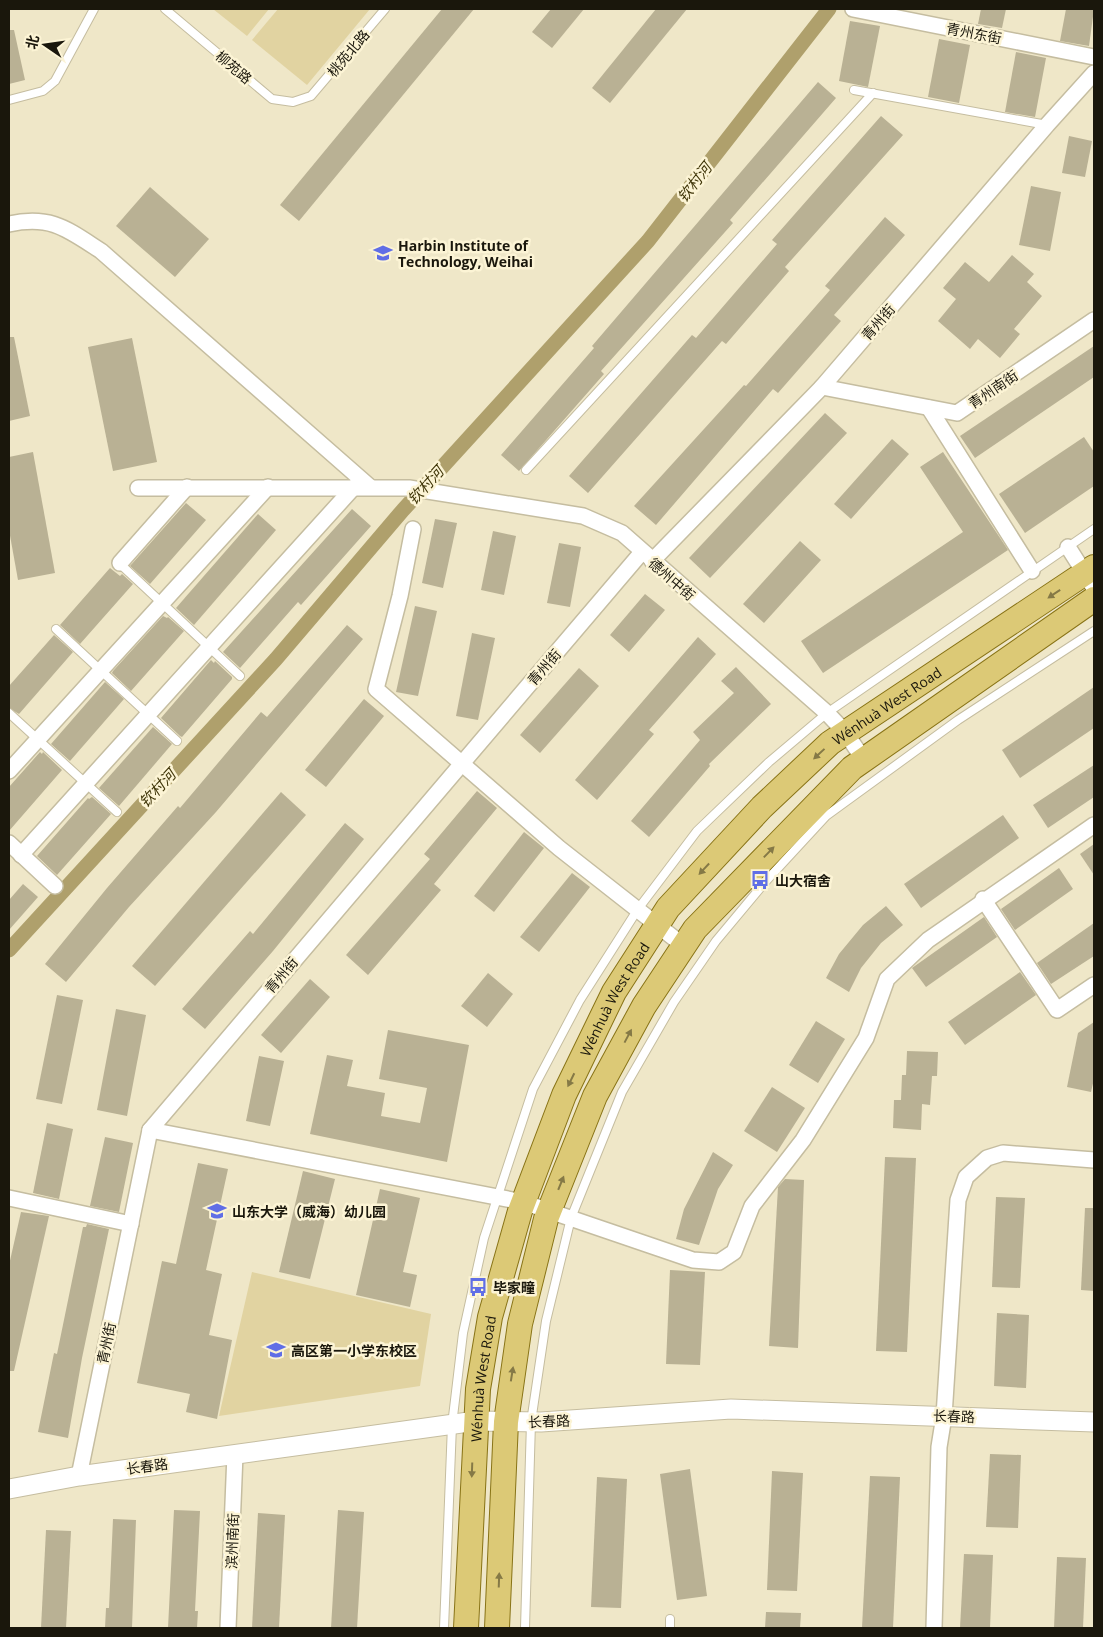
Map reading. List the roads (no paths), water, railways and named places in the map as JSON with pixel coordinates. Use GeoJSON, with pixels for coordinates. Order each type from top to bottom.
{"type":"FeatureCollection","features":[{"type":"Feature","properties":{"kind":"main road","name":"Wénhuà West Road"},"geometry":{"type":"LineString","coordinates":[[466,1628],[478,1389],[490,1318],[523,1202],[568,1086],[614,992],[668,908],[762,807],[845,732],[1091,576]]}},
{"type":"Feature","properties":{"kind":"main road","name":"Wénhuà West Road"},"geometry":{"type":"LineString","coordinates":[[497,1628],[506,1422],[520,1324],[561,1214],[595,1096],[644,1006],[695,929],[852,768],[1094,599]]}},
{"type":"Feature","properties":{"kind":"street","name":"青州东街"},"geometry":{"type":"LineString","coordinates":[[853,9],[1094,57]]}},
{"type":"Feature","properties":{"kind":"street","name":"青州街"},"geometry":{"type":"LineString","coordinates":[[79,1476],[150,1130],[461,763],[647,557],[822,387],[1094,73]]}},
{"type":"Feature","properties":{"kind":"street"},"geometry":{"type":"LineString","coordinates":[[9,224],[43,221],[65,227],[101,251],[370,487]]}},
{"type":"Feature","properties":{"kind":"street","name":"青州南街"},"geometry":{"type":"LineString","coordinates":[[822,387],[957,413],[1094,320]]}},
{"type":"Feature","properties":{"kind":"street"},"geometry":{"type":"LineString","coordinates":[[929,408],[1032,571]]}},
{"type":"Feature","properties":{"kind":"street"},"geometry":{"type":"LineString","coordinates":[[9,771],[268,487]]}},
{"type":"Feature","properties":{"kind":"street"},"geometry":{"type":"LineString","coordinates":[[21,855],[354,487]]}},
{"type":"Feature","properties":{"kind":"street","name":"德州中街"},"geometry":{"type":"LineString","coordinates":[[138,488],[409,488],[583,516],[622,533],[826,713],[845,732],[864,760]]}},
{"type":"Feature","properties":{"kind":"street"},"geometry":{"type":"LineString","coordinates":[[117,561],[187,488]]}},
{"type":"Feature","properties":{"kind":"street"},"geometry":{"type":"LineString","coordinates":[[413,528],[400,596],[376,689],[559,848],[684,946]]}},
{"type":"Feature","properties":{"kind":"street"},"geometry":{"type":"LineString","coordinates":[[1068,547],[1091,576]]}},
{"type":"Feature","properties":{"kind":"street"},"geometry":{"type":"LineString","coordinates":[[150,1130],[523,1202],[693,1260],[719,1262],[734,1252],[752,1206],[803,1140],[866,1038],[887,979],[928,940],[983,899],[1094,825]]}},
{"type":"Feature","properties":{"kind":"street"},"geometry":{"type":"LineString","coordinates":[[9,843],[55,886]]}},
{"type":"Feature","properties":{"kind":"street"},"geometry":{"type":"LineString","coordinates":[[983,899],[1057,1010],[1094,985]]}},
{"type":"Feature","properties":{"kind":"street"},"geometry":{"type":"LineString","coordinates":[[934,1628],[939,1447],[944,1416],[958,1200],[966,1177],[987,1158],[1003,1153],[1094,1160]]}},
{"type":"Feature","properties":{"kind":"street"},"geometry":{"type":"LineString","coordinates":[[9,1198],[131,1224]]}},
{"type":"Feature","properties":{"kind":"street","name":"长春路"},"geometry":{"type":"LineString","coordinates":[[9,1489],[79,1476],[476,1421],[531,1422],[730,1410],[1094,1422]]}},
{"type":"Feature","properties":{"kind":"street","name":"滨州南街"},"geometry":{"type":"LineString","coordinates":[[228,1628],[235,1454]]}},
{"type":"Feature","properties":{"kind":"lane"},"geometry":{"type":"LineString","coordinates":[[9,100],[43,91],[55,81],[94,9]]}},
{"type":"Feature","properties":{"kind":"lane","name":"柳苑路"},"geometry":{"type":"LineString","coordinates":[[165,9],[272,99],[292,102],[311,96]]}},
{"type":"Feature","properties":{"kind":"lane","name":"桃苑北路"},"geometry":{"type":"LineString","coordinates":[[311,96],[385,9]]}},
{"type":"Feature","properties":{"kind":"lane"},"geometry":{"type":"LineString","coordinates":[[854,90],[1047,125]]}},
{"type":"Feature","properties":{"kind":"lane"},"geometry":{"type":"LineString","coordinates":[[526,470],[873,93]]}},
{"type":"Feature","properties":{"kind":"lane"},"geometry":{"type":"LineString","coordinates":[[444,1628],[452,1425],[462,1333],[484,1238],[533,1089],[580,1000],[638,909],[697,831],[769,762],[826,713],[1094,528]]}},
{"type":"Feature","properties":{"kind":"lane"},"geometry":{"type":"LineString","coordinates":[[117,561],[240,676]]}},
{"type":"Feature","properties":{"kind":"lane"},"geometry":{"type":"LineString","coordinates":[[56,629],[177,741]]}},
{"type":"Feature","properties":{"kind":"lane"},"geometry":{"type":"LineString","coordinates":[[524,1628],[531,1422],[561,1214],[626,1084],[674,1002],[716,941],[766,881],[826,816],[958,720],[1094,631]]}},
{"type":"Feature","properties":{"kind":"lane"},"geometry":{"type":"LineString","coordinates":[[9,713],[116,812]]}},
{"type":"Feature","properties":{"kind":"lane"},"geometry":{"type":"LineString","coordinates":[[670,1619],[670,1628]]}},
{"type":"Feature","properties":{"kind":"waterway","name":"钦村河"},"geometry":{"type":"LineString","coordinates":[[9,950],[276,659],[403,510],[648,241],[829,9]]}},
{"type":"Feature","properties":{"kind":"place","name":"Harbin Institute of Technology, Weihai"},"geometry":{"type":"Point","coordinates":[383,253]}},
{"type":"Feature","properties":{"kind":"place","name":"山大宿舍"},"geometry":{"type":"Point","coordinates":[760,880]}},
{"type":"Feature","properties":{"kind":"place","name":"山东大学（威海）幼儿园"},"geometry":{"type":"Point","coordinates":[217,1211]}},
{"type":"Feature","properties":{"kind":"place","name":"毕家疃"},"geometry":{"type":"Point","coordinates":[478,1287]}},
{"type":"Feature","properties":{"kind":"place","name":"高区第一小学东校区"},"geometry":{"type":"Point","coordinates":[276,1350]}}]}
